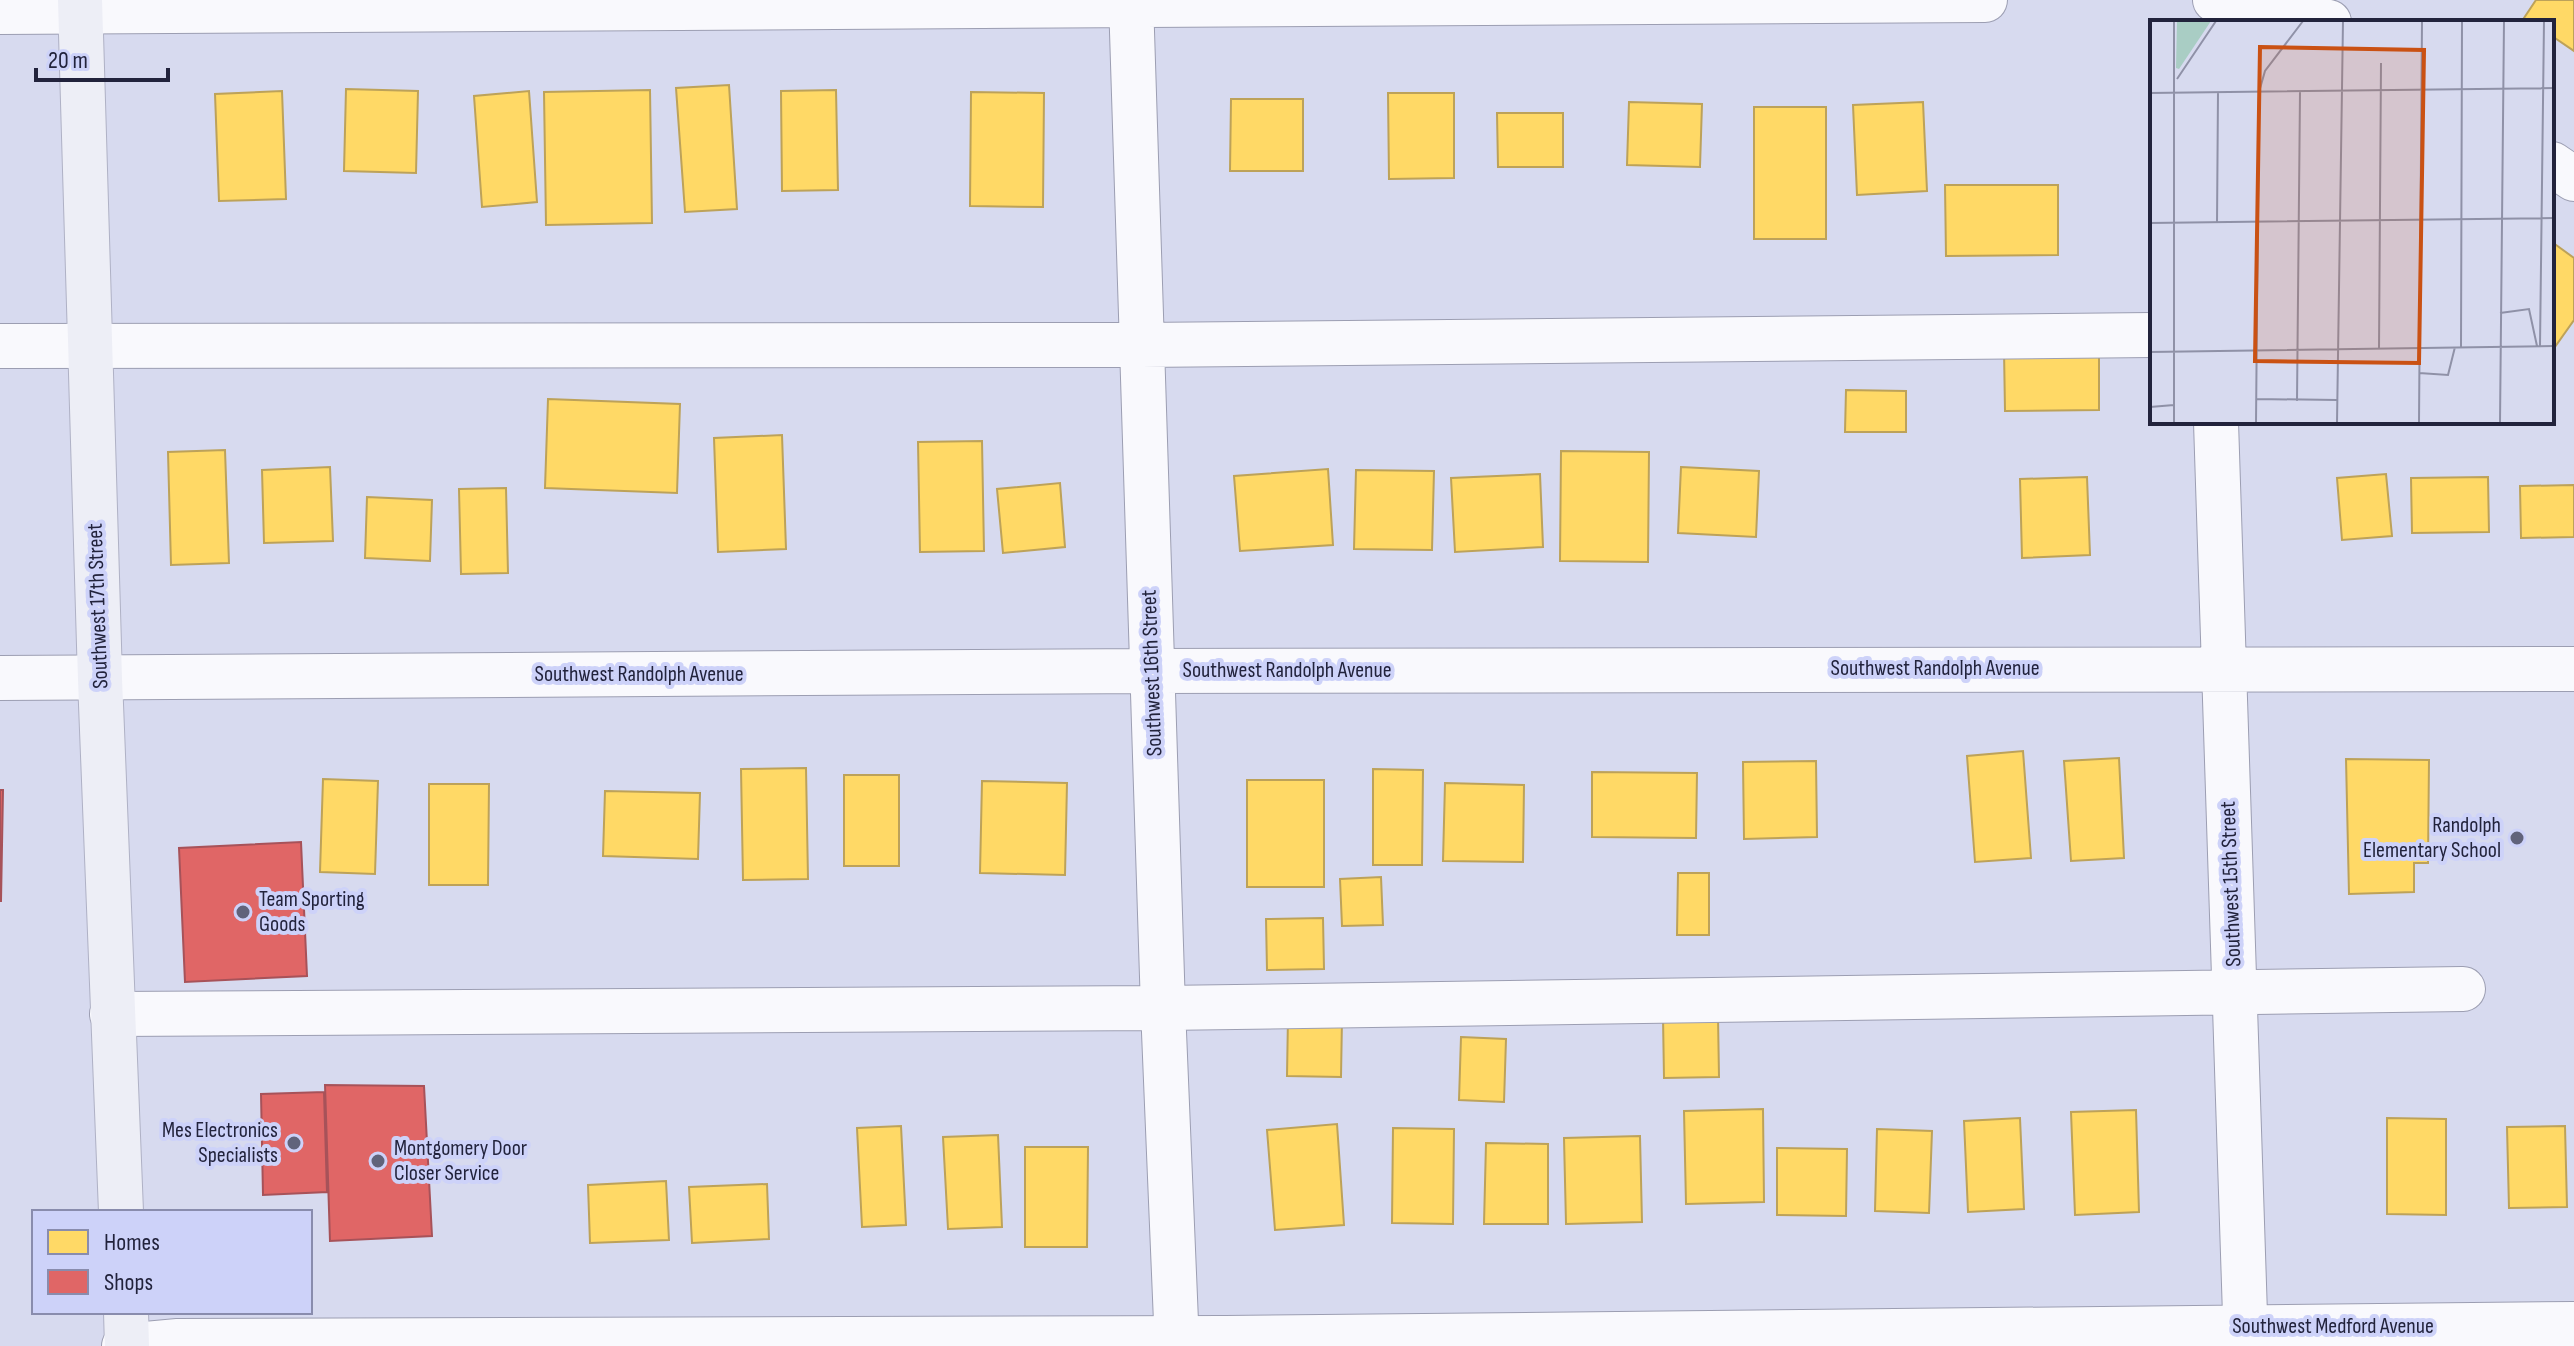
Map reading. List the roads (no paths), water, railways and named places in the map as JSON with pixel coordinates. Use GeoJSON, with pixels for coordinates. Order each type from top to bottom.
{"type":"FeatureCollection","features":[{"type":"Feature","properties":{"kind":"main road","name":"Southwest 17th Street"},"geometry":{"type":"LineString","coordinates":[[81,6],[100,679],[121,1210]]}},
{"type":"Feature","properties":{"kind":"main road"},"geometry":{"type":"LineString","coordinates":[[126,1314],[126,1346]]}},
{"type":"Feature","properties":{"kind":"street"},"geometry":{"type":"LineString","coordinates":[[0,12],[81,6],[1985,0]]}},
{"type":"Feature","properties":{"kind":"street"},"geometry":{"type":"LineString","coordinates":[[2215,0],[2319,20]]}},
{"type":"Feature","properties":{"kind":"street","name":"Southwest 16th Street"},"geometry":{"type":"LineString","coordinates":[[1131,3],[1163,1008],[1177,1342]]}},
{"type":"Feature","properties":{"kind":"street"},"geometry":{"type":"LineString","coordinates":[[2554,165],[2574,179]]}},
{"type":"Feature","properties":{"kind":"street"},"geometry":{"type":"LineString","coordinates":[[0,346],[1141,345],[2150,335]]}},
{"type":"Feature","properties":{"kind":"street","name":"Southwest 15th Street"},"geometry":{"type":"LineString","coordinates":[[2216,424],[2245,1336]]}},
{"type":"Feature","properties":{"kind":"street","name":"Southwest Randolph Avenue"},"geometry":{"type":"LineString","coordinates":[[0,678],[2225,667],[2574,669]]}},
{"type":"Feature","properties":{"kind":"street"},"geometry":{"type":"LineString","coordinates":[[112,1014],[1163,1008],[2463,989]]}},
{"type":"Feature","properties":{"kind":"street","name":"Southwest Medford Avenue"},"geometry":{"type":"LineString","coordinates":[[126,1346],[178,1341],[1177,1342],[2245,1336],[2574,1324]]}},
{"type":"Feature","properties":{"kind":"place","name":"Randolph Elementary School"},"geometry":{"type":"Point","coordinates":[2517,838]}},
{"type":"Feature","properties":{"kind":"place","name":"Team Sporting Goods"},"geometry":{"type":"Point","coordinates":[243,912]}},
{"type":"Feature","properties":{"kind":"place","name":"Mes Electronics Specialists"},"geometry":{"type":"Point","coordinates":[294,1143]}},
{"type":"Feature","properties":{"kind":"place","name":"Montgomery Door Closer Service"},"geometry":{"type":"Point","coordinates":[378,1161]}}]}
